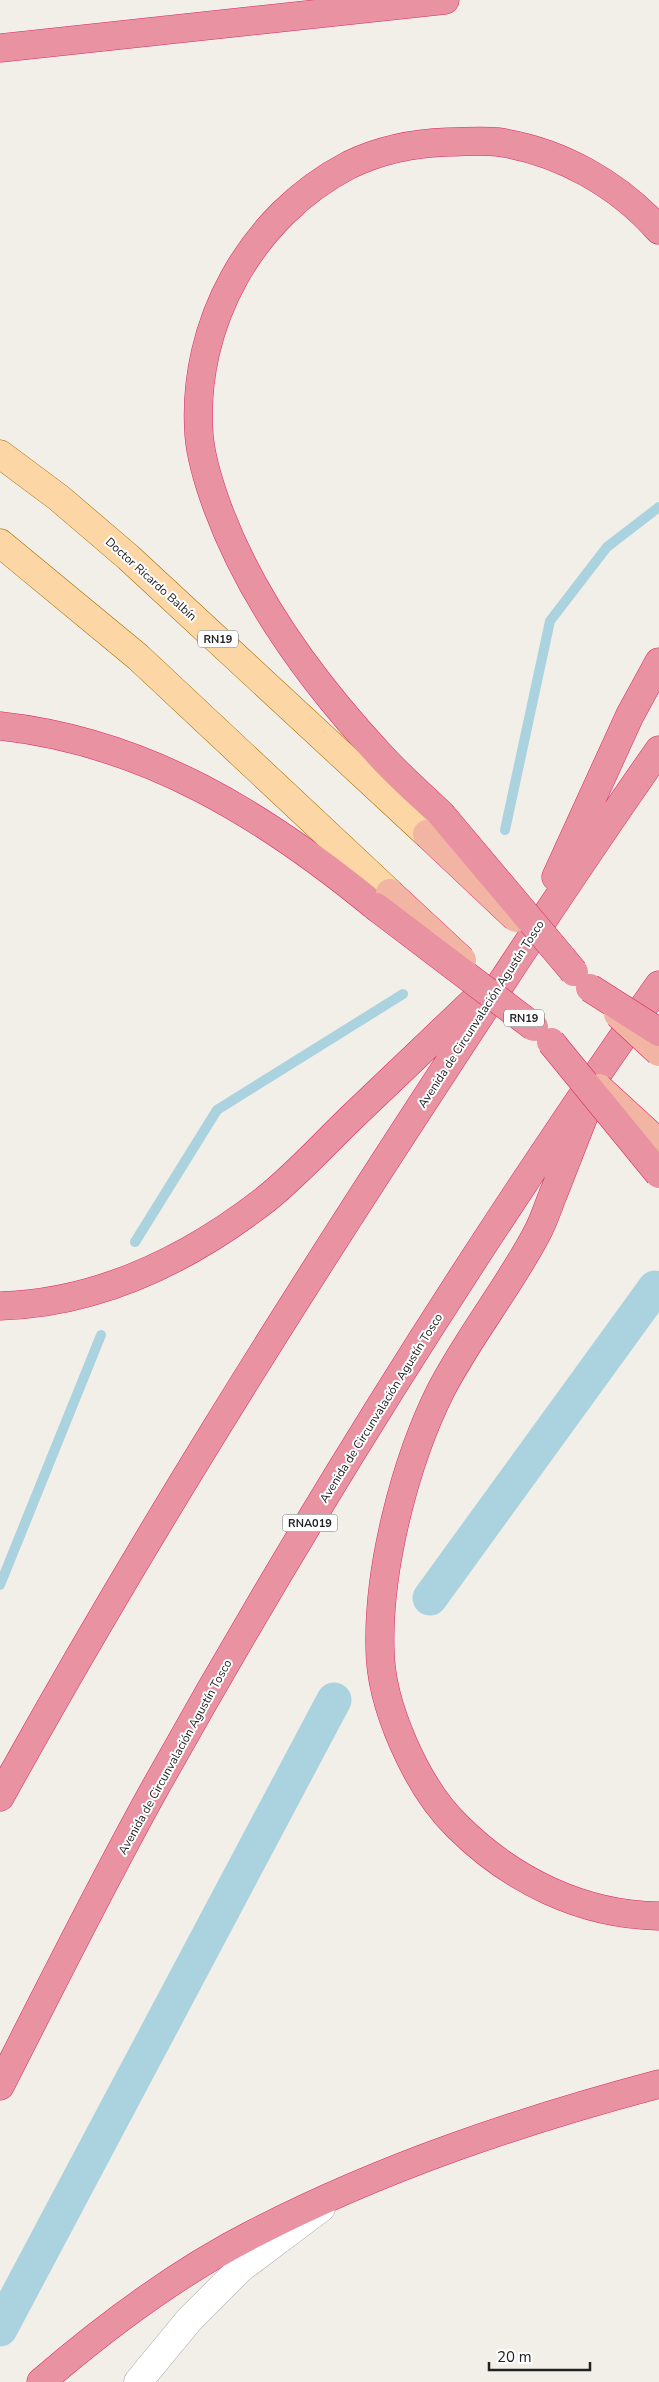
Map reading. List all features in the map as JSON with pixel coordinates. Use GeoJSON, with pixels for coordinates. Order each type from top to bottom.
{"type":"FeatureCollection","features":[{"type":"Feature","properties":{"kind":"highway"},"geometry":{"type":"LineString","coordinates":[[0,48],[444,0]]}},
{"type":"Feature","properties":{"kind":"highway"},"geometry":{"type":"LineString","coordinates":[[659,230],[646,215],[614,188],[580,169],[540,152],[497,142],[419,143],[386,151],[351,164],[313,187],[282,214],[253,246],[228,286],[210,334],[199,385],[199,438],[211,489],[229,539],[256,591],[323,688],[381,756],[434,824],[582,980],[659,1052]]}},
{"type":"Feature","properties":{"kind":"highway"},"geometry":{"type":"LineString","coordinates":[[0,1306],[30,1305],[77,1296],[128,1280],[175,1259],[220,1231],[267,1198],[518,956],[630,715],[659,662]]}},
{"type":"Feature","properties":{"kind":"highway"},"geometry":{"type":"LineString","coordinates":[[0,726],[43,731],[98,745],[151,765],[206,790],[258,820],[328,868],[383,900],[542,1035],[659,1174]]}},
{"type":"Feature","properties":{"kind":"highway","name":"Avenida de Circunvalación Agustín Tosco"},"geometry":{"type":"LineString","coordinates":[[0,1797],[59,1690],[204,1445],[374,1177],[518,956],[659,750]]}},
{"type":"Feature","properties":{"kind":"highway"},"geometry":{"type":"LineString","coordinates":[[582,980],[659,1032]]}},
{"type":"Feature","properties":{"kind":"highway","name":"Avenida de Circunvalación Agustín Tosco"},"geometry":{"type":"LineString","coordinates":[[0,2086],[154,1790],[271,1587],[400,1374],[613,1050],[659,985]]}},
{"type":"Feature","properties":{"kind":"highway"},"geometry":{"type":"LineString","coordinates":[[659,1005],[613,1050],[537,1233],[442,1390],[416,1449],[400,1505],[388,1558],[381,1607],[379,1651],[387,1696],[402,1739],[419,1776],[446,1816],[477,1846],[516,1874],[554,1894],[598,1907],[643,1916],[659,1916]]}},
{"type":"Feature","properties":{"kind":"highway","name":"RN19"},"geometry":{"type":"LineString","coordinates":[[542,1035],[659,1143]]}},
{"type":"Feature","properties":{"kind":"highway"},"geometry":{"type":"LineString","coordinates":[[41,2382],[76,2352],[136,2307],[206,2261],[254,2233],[343,2192],[461,2144],[544,2116],[659,2084]]}},
{"type":"Feature","properties":{"kind":"main road","name":"Doctor Ricardo Balbín"},"geometry":{"type":"LineString","coordinates":[[0,454],[59,498],[434,824]]}},
{"type":"Feature","properties":{"kind":"main road"},"geometry":{"type":"LineString","coordinates":[[0,543],[138,657],[383,900]]}},
{"type":"Feature","properties":{"kind":"street"},"geometry":{"type":"LineString","coordinates":[[138,2382],[189,2320],[241,2268],[343,2192]]}},
{"type":"Feature","properties":{"kind":"waterway"},"geometry":{"type":"LineString","coordinates":[[505,830],[550,621],[607,547],[659,507]]}},
{"type":"Feature","properties":{"kind":"waterway"},"geometry":{"type":"LineString","coordinates":[[135,1242],[217,1110],[403,994]]}},
{"type":"Feature","properties":{"kind":"waterway"},"geometry":{"type":"LineString","coordinates":[[430,1598],[655,1288]]}},
{"type":"Feature","properties":{"kind":"waterway"},"geometry":{"type":"LineString","coordinates":[[0,1585],[101,1335]]}},
{"type":"Feature","properties":{"kind":"waterway"},"geometry":{"type":"LineString","coordinates":[[0,2329],[334,1700]]}}]}
